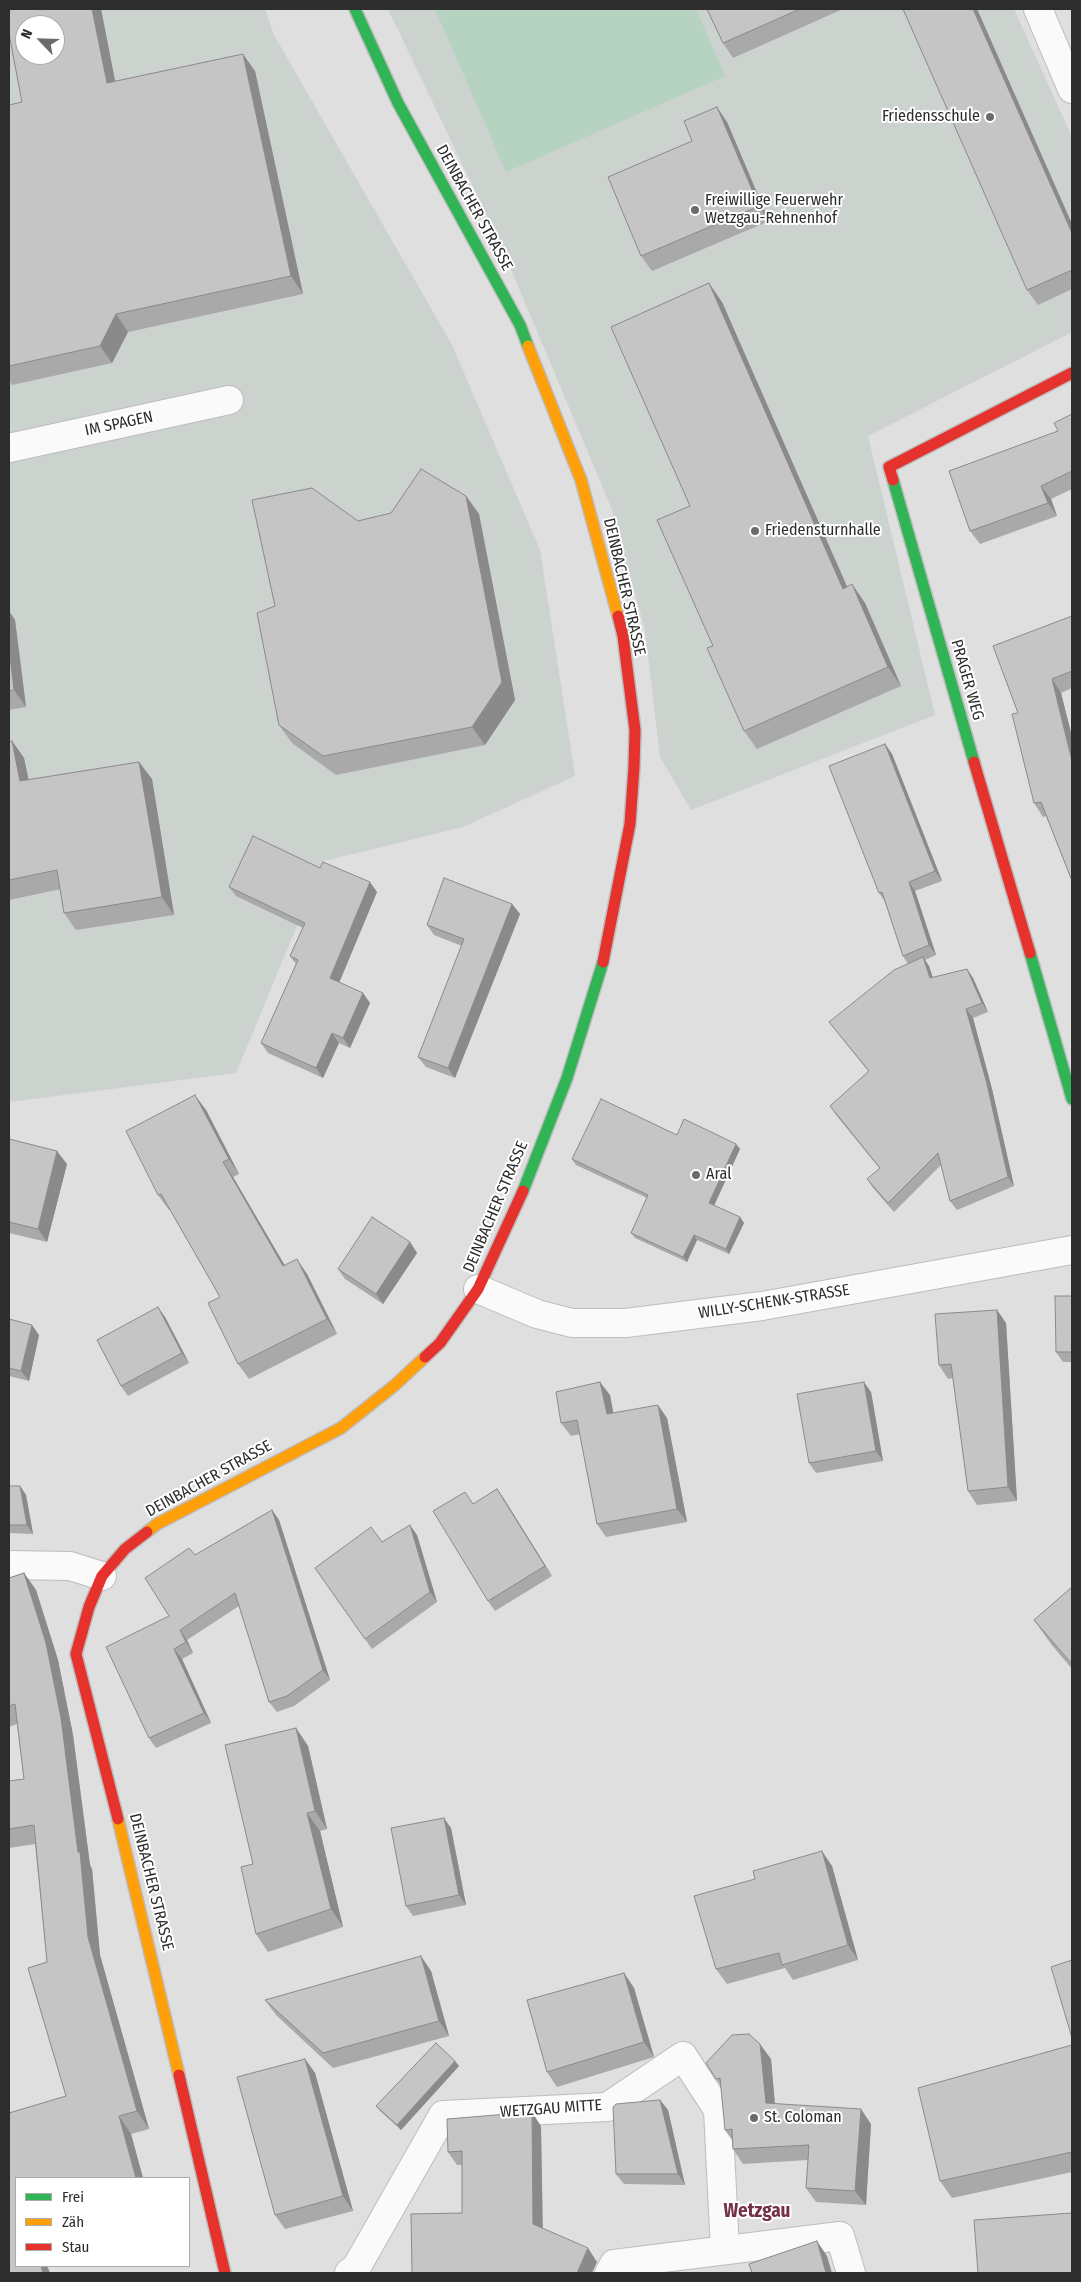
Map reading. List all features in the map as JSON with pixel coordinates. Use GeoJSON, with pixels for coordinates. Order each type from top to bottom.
{"type":"FeatureCollection","features":[{"type":"Feature","properties":{"kind":"street","name":"DEINBACHER STRASSE"},"geometry":{"type":"LineString","coordinates":[[225,2273],[143,1917],[76,1654],[89,1607],[102,1576],[125,1549],[157,1524],[341,1428],[395,1384],[440,1343],[478,1290],[514,1213],[567,1078],[607,948],[630,824],[635,730],[623,636],[581,480],[520,325],[398,103],[355,9]]}},
{"type":"Feature","properties":{"kind":"street"},"geometry":{"type":"LineString","coordinates":[[1038,9],[1072,89]]}},
{"type":"Feature","properties":{"kind":"street","name":"PRAGER WEG"},"geometry":{"type":"LineString","coordinates":[[1072,373],[889,467],[1072,1099]]}},
{"type":"Feature","properties":{"kind":"street","name":"IM SPAGEN"},"geometry":{"type":"LineString","coordinates":[[9,448],[229,400]]}},
{"type":"Feature","properties":{"kind":"street","name":"WILLY-SCHENK-STRASSE"},"geometry":{"type":"LineString","coordinates":[[478,1290],[537,1314],[572,1323],[626,1323],[762,1306],[1072,1250]]}},
{"type":"Feature","properties":{"kind":"street"},"geometry":{"type":"LineString","coordinates":[[9,1565],[70,1566],[102,1576]]}},
{"type":"Feature","properties":{"kind":"street","name":"WETZGAU MITTE"},"geometry":{"type":"LineString","coordinates":[[349,2273],[356,2268],[443,2116],[607,2108],[683,2056],[718,2110],[725,2250]]}},
{"type":"Feature","properties":{"kind":"street"},"geometry":{"type":"LineString","coordinates":[[609,2273],[614,2264],[840,2236],[851,2273]]}},
{"type":"Feature","properties":{"kind":"shaded area"},"geometry":{"type":"Polygon","coordinates":[[[9,9],[265,9],[274,35],[452,345],[540,550],[575,776],[463,827],[324,861],[236,1073],[9,1102],[9,9]]]}},
{"type":"Feature","properties":{"kind":"shaded area"},"geometry":{"type":"Polygon","coordinates":[[[388,9],[1014,9],[1072,137],[1072,332],[868,436],[935,715],[691,810],[660,757],[645,630],[611,507],[499,241],[388,9]]]}},
{"type":"Feature","properties":{"kind":"green space"},"geometry":{"type":"Polygon","coordinates":[[[435,9],[696,9],[725,76],[506,172],[435,9]]]}},
{"type":"Feature","properties":{"kind":"building"},"geometry":{"type":"Polygon","coordinates":[[[9,9],[92,9],[107,83],[243,54],[291,276],[116,314],[100,346],[9,366],[9,105],[22,102],[9,34],[9,9]]]}},
{"type":"Feature","properties":{"kind":"building"},"geometry":{"type":"Polygon","coordinates":[[[707,9],[800,9],[723,43],[707,9]]]}},
{"type":"Feature","properties":{"kind":"building","name":"Friedensschule"},"geometry":{"type":"Polygon","coordinates":[[[903,9],[973,9],[1072,233],[1072,270],[1027,290],[903,9]]]}},
{"type":"Feature","properties":{"kind":"building","name":"Freiwillige Feuerwehr Wetzgau-Rehnenhof"},"geometry":{"type":"Polygon","coordinates":[[[717,107],[759,206],[641,256],[608,177],[692,141],[684,121],[717,107]]]}},
{"type":"Feature","properties":{"kind":"building","name":"Friedensturnhalle"},"geometry":{"type":"Polygon","coordinates":[[[709,283],[843,589],[852,584],[888,667],[744,731],[707,648],[713,646],[657,520],[690,506],[611,327],[709,283]]]}},
{"type":"Feature","properties":{"kind":"building"},"geometry":{"type":"Polygon","coordinates":[[[1072,414],[1072,471],[1041,486],[1048,503],[970,531],[949,471],[1058,431],[1054,423],[1072,414]]]}},
{"type":"Feature","properties":{"kind":"building"},"geometry":{"type":"Polygon","coordinates":[[[421,469],[466,496],[502,682],[472,727],[323,756],[279,725],[257,613],[275,606],[252,500],[312,488],[358,521],[391,513],[421,469]]]}},
{"type":"Feature","properties":{"kind":"building"},"geometry":{"type":"Polygon","coordinates":[[[1072,616],[1072,671],[1052,679],[1072,761],[1072,881],[1041,802],[1034,803],[1012,714],[1018,713],[993,646],[1072,616]]]}},
{"type":"Feature","properties":{"kind":"building"},"geometry":{"type":"Polygon","coordinates":[[[9,648],[14,690],[9,691],[9,648]]]}},
{"type":"Feature","properties":{"kind":"building"},"geometry":{"type":"Polygon","coordinates":[[[12,741],[20,781],[139,762],[162,897],[64,913],[57,870],[9,880],[9,742],[12,741]]]}},
{"type":"Feature","properties":{"kind":"building"},"geometry":{"type":"Polygon","coordinates":[[[885,744],[935,871],[909,882],[929,945],[903,956],[882,892],[879,893],[829,766],[885,744]]]}},
{"type":"Feature","properties":{"kind":"building"},"geometry":{"type":"Polygon","coordinates":[[[253,836],[320,868],[323,862],[370,882],[330,978],[363,993],[343,1038],[332,1033],[316,1068],[261,1043],[298,960],[290,956],[305,923],[229,887],[253,836]]]}},
{"type":"Feature","properties":{"kind":"building"},"geometry":{"type":"Polygon","coordinates":[[[444,878],[512,904],[448,1068],[418,1057],[464,939],[427,925],[444,878]]]}},
{"type":"Feature","properties":{"kind":"building"},"geometry":{"type":"Polygon","coordinates":[[[923,957],[930,978],[967,969],[982,1003],[966,1009],[986,1080],[1008,1177],[950,1201],[938,1153],[888,1203],[867,1179],[880,1168],[830,1106],[869,1071],[829,1022],[894,970],[923,957]]]}},
{"type":"Feature","properties":{"kind":"building"},"geometry":{"type":"Polygon","coordinates":[[[195,1095],[229,1159],[223,1162],[283,1266],[297,1259],[327,1319],[238,1364],[208,1303],[220,1297],[161,1194],[158,1195],[126,1131],[195,1095]]]}},
{"type":"Feature","properties":{"kind":"building"},"geometry":{"type":"Polygon","coordinates":[[[601,1099],[677,1135],[684,1119],[736,1144],[709,1203],[740,1217],[726,1249],[694,1235],[683,1257],[631,1233],[648,1195],[572,1159],[601,1099]]]}},
{"type":"Feature","properties":{"kind":"building"},"geometry":{"type":"Polygon","coordinates":[[[9,1139],[57,1151],[38,1229],[9,1222],[9,1139]]]}},
{"type":"Feature","properties":{"kind":"building"},"geometry":{"type":"Polygon","coordinates":[[[372,1217],[410,1242],[376,1294],[338,1269],[372,1217]]]}},
{"type":"Feature","properties":{"kind":"building"},"geometry":{"type":"Polygon","coordinates":[[[1055,1296],[1072,1296],[1072,1352],[1056,1352],[1055,1296]]]}},
{"type":"Feature","properties":{"kind":"building"},"geometry":{"type":"Polygon","coordinates":[[[158,1307],[182,1353],[121,1386],[97,1340],[158,1307]]]}},
{"type":"Feature","properties":{"kind":"building"},"geometry":{"type":"Polygon","coordinates":[[[997,1310],[1008,1487],[968,1491],[951,1364],[939,1365],[935,1314],[997,1310]]]}},
{"type":"Feature","properties":{"kind":"building"},"geometry":{"type":"Polygon","coordinates":[[[9,1319],[32,1325],[21,1371],[9,1368],[9,1319]]]}},
{"type":"Feature","properties":{"kind":"building"},"geometry":{"type":"Polygon","coordinates":[[[600,1382],[607,1414],[658,1405],[677,1509],[597,1524],[577,1420],[561,1423],[556,1392],[600,1382]]]}},
{"type":"Feature","properties":{"kind":"building"},"geometry":{"type":"Polygon","coordinates":[[[864,1382],[876,1451],[809,1463],[797,1394],[864,1382]]]}},
{"type":"Feature","properties":{"kind":"building"},"geometry":{"type":"Polygon","coordinates":[[[9,1486],[20,1486],[27,1525],[9,1525],[9,1486]]]}},
{"type":"Feature","properties":{"kind":"building"},"geometry":{"type":"Polygon","coordinates":[[[497,1489],[545,1566],[488,1601],[433,1511],[465,1492],[473,1504],[497,1489]]]}},
{"type":"Feature","properties":{"kind":"building"},"geometry":{"type":"Polygon","coordinates":[[[272,1510],[323,1670],[287,1696],[269,1702],[235,1593],[180,1630],[186,1642],[174,1649],[204,1713],[149,1738],[106,1647],[169,1616],[145,1578],[189,1548],[195,1555],[272,1510]]]}},
{"type":"Feature","properties":{"kind":"building"},"geometry":{"type":"Polygon","coordinates":[[[410,1525],[430,1592],[365,1639],[315,1568],[371,1527],[382,1542],[410,1525]]]}},
{"type":"Feature","properties":{"kind":"building"},"geometry":{"type":"Polygon","coordinates":[[[24,1573],[46,1643],[61,1718],[78,1852],[80,1852],[88,1937],[137,2111],[119,2116],[136,2177],[15,2177],[15,2267],[41,2267],[43,2273],[9,2273],[9,2113],[66,2096],[28,1968],[47,1962],[34,1825],[9,1829],[9,1781],[24,1779],[15,1704],[9,1706],[9,1578],[24,1573]]]}},
{"type":"Feature","properties":{"kind":"building"},"geometry":{"type":"Polygon","coordinates":[[[1072,1587],[1072,1664],[1034,1620],[1072,1587]]]}},
{"type":"Feature","properties":{"kind":"building"},"geometry":{"type":"Polygon","coordinates":[[[296,1728],[315,1811],[307,1813],[331,1909],[256,1934],[241,1867],[253,1864],[225,1745],[296,1728]]]}},
{"type":"Feature","properties":{"kind":"building"},"geometry":{"type":"Polygon","coordinates":[[[444,1818],[459,1895],[406,1906],[391,1828],[444,1818]]]}},
{"type":"Feature","properties":{"kind":"building"},"geometry":{"type":"Polygon","coordinates":[[[822,1851],[848,1945],[782,1965],[779,1953],[716,1969],[694,1896],[755,1879],[753,1871],[822,1851]]]}},
{"type":"Feature","properties":{"kind":"building"},"geometry":{"type":"Polygon","coordinates":[[[421,1956],[439,2021],[323,2053],[265,2000],[421,1956]]]}},
{"type":"Feature","properties":{"kind":"building"},"geometry":{"type":"Polygon","coordinates":[[[1072,1960],[1072,2038],[1051,1967],[1072,1960]]]}},
{"type":"Feature","properties":{"kind":"building"},"geometry":{"type":"Polygon","coordinates":[[[624,1973],[644,2042],[547,2072],[527,2000],[624,1973]]]}},
{"type":"Feature","properties":{"kind":"building"},"geometry":{"type":"Polygon","coordinates":[[[749,2034],[760,2044],[766,2103],[861,2109],[855,2191],[806,2188],[809,2145],[733,2149],[732,2129],[725,2130],[720,2078],[716,2079],[706,2063],[732,2035],[749,2034]]]}},
{"type":"Feature","properties":{"kind":"building"},"geometry":{"type":"Polygon","coordinates":[[[436,2043],[455,2061],[397,2125],[376,2106],[436,2043]]]}},
{"type":"Feature","properties":{"kind":"building"},"geometry":{"type":"Polygon","coordinates":[[[1072,2045],[1072,2152],[940,2181],[918,2088],[1072,2045]]]}},
{"type":"Feature","properties":{"kind":"building"},"geometry":{"type":"Polygon","coordinates":[[[305,2059],[343,2196],[275,2215],[237,2077],[305,2059]]]}},
{"type":"Feature","properties":{"kind":"building"},"geometry":{"type":"Polygon","coordinates":[[[660,2100],[678,2174],[616,2174],[613,2107],[616,2104],[660,2100]]]}},
{"type":"Feature","properties":{"kind":"building"},"geometry":{"type":"Polygon","coordinates":[[[532,2112],[533,2224],[588,2248],[577,2273],[412,2273],[411,2214],[462,2213],[462,2151],[448,2152],[447,2119],[532,2112]]]}},
{"type":"Feature","properties":{"kind":"building"},"geometry":{"type":"Polygon","coordinates":[[[1072,2213],[1072,2273],[978,2273],[974,2220],[1072,2213]]]}},
{"type":"Feature","properties":{"kind":"building"},"geometry":{"type":"Polygon","coordinates":[[[817,2241],[826,2273],[752,2273],[749,2264],[817,2241]]]}},
{"type":"Feature","properties":{"kind":"traffic: fast"},"geometry":{"type":"LineString","coordinates":[[355,9],[398,103],[520,325],[528,346]]}},
{"type":"Feature","properties":{"kind":"traffic: fast"},"geometry":{"type":"LineString","coordinates":[[893,480],[974,762]]}},
{"type":"Feature","properties":{"kind":"traffic: fast"},"geometry":{"type":"LineString","coordinates":[[1030,953],[1072,1099]]}},
{"type":"Feature","properties":{"kind":"traffic: fast"},"geometry":{"type":"LineString","coordinates":[[523,1191],[567,1078],[603,962]]}},
{"type":"Feature","properties":{"kind":"traffic: slow"},"geometry":{"type":"LineString","coordinates":[[528,346],[581,480],[618,616]]}},
{"type":"Feature","properties":{"kind":"traffic: slow"},"geometry":{"type":"LineString","coordinates":[[147,1532],[157,1524],[341,1428],[395,1385],[425,1357]]}},
{"type":"Feature","properties":{"kind":"traffic: slow"},"geometry":{"type":"LineString","coordinates":[[118,1819],[179,2075]]}},
{"type":"Feature","properties":{"kind":"traffic: jam"},"geometry":{"type":"LineString","coordinates":[[893,480],[889,467],[1072,373]]}},
{"type":"Feature","properties":{"kind":"traffic: jam"},"geometry":{"type":"LineString","coordinates":[[603,962],[630,824],[634,767],[635,730],[623,636],[618,616]]}},
{"type":"Feature","properties":{"kind":"traffic: jam"},"geometry":{"type":"LineString","coordinates":[[974,762],[1030,953]]}},
{"type":"Feature","properties":{"kind":"traffic: jam"},"geometry":{"type":"LineString","coordinates":[[425,1357],[440,1343],[478,1289],[523,1191]]}},
{"type":"Feature","properties":{"kind":"traffic: jam"},"geometry":{"type":"LineString","coordinates":[[118,1819],[76,1654],[89,1607],[102,1576],[125,1549],[147,1532]]}},
{"type":"Feature","properties":{"kind":"traffic: jam"},"geometry":{"type":"LineString","coordinates":[[179,2075],[225,2273]]}},
{"type":"Feature","properties":{"kind":"place","name":"Friedensschule"},"geometry":{"type":"Point","coordinates":[990,117]}},
{"type":"Feature","properties":{"kind":"place","name":"Freiwillige Feuerwehr Wetzgau-Rehnenhof"},"geometry":{"type":"Point","coordinates":[695,210]}},
{"type":"Feature","properties":{"kind":"place","name":"Friedensturnhalle"},"geometry":{"type":"Point","coordinates":[755,531]}},
{"type":"Feature","properties":{"kind":"place","name":"Aral"},"geometry":{"type":"Point","coordinates":[696,1175]}},
{"type":"Feature","properties":{"kind":"place","name":"St. Coloman"},"geometry":{"type":"Point","coordinates":[754,2118]}},
{"type":"Feature","properties":{"kind":"district","name":"Wetzgau"},"geometry":{"type":"Point","coordinates":[757,2212]}}]}
